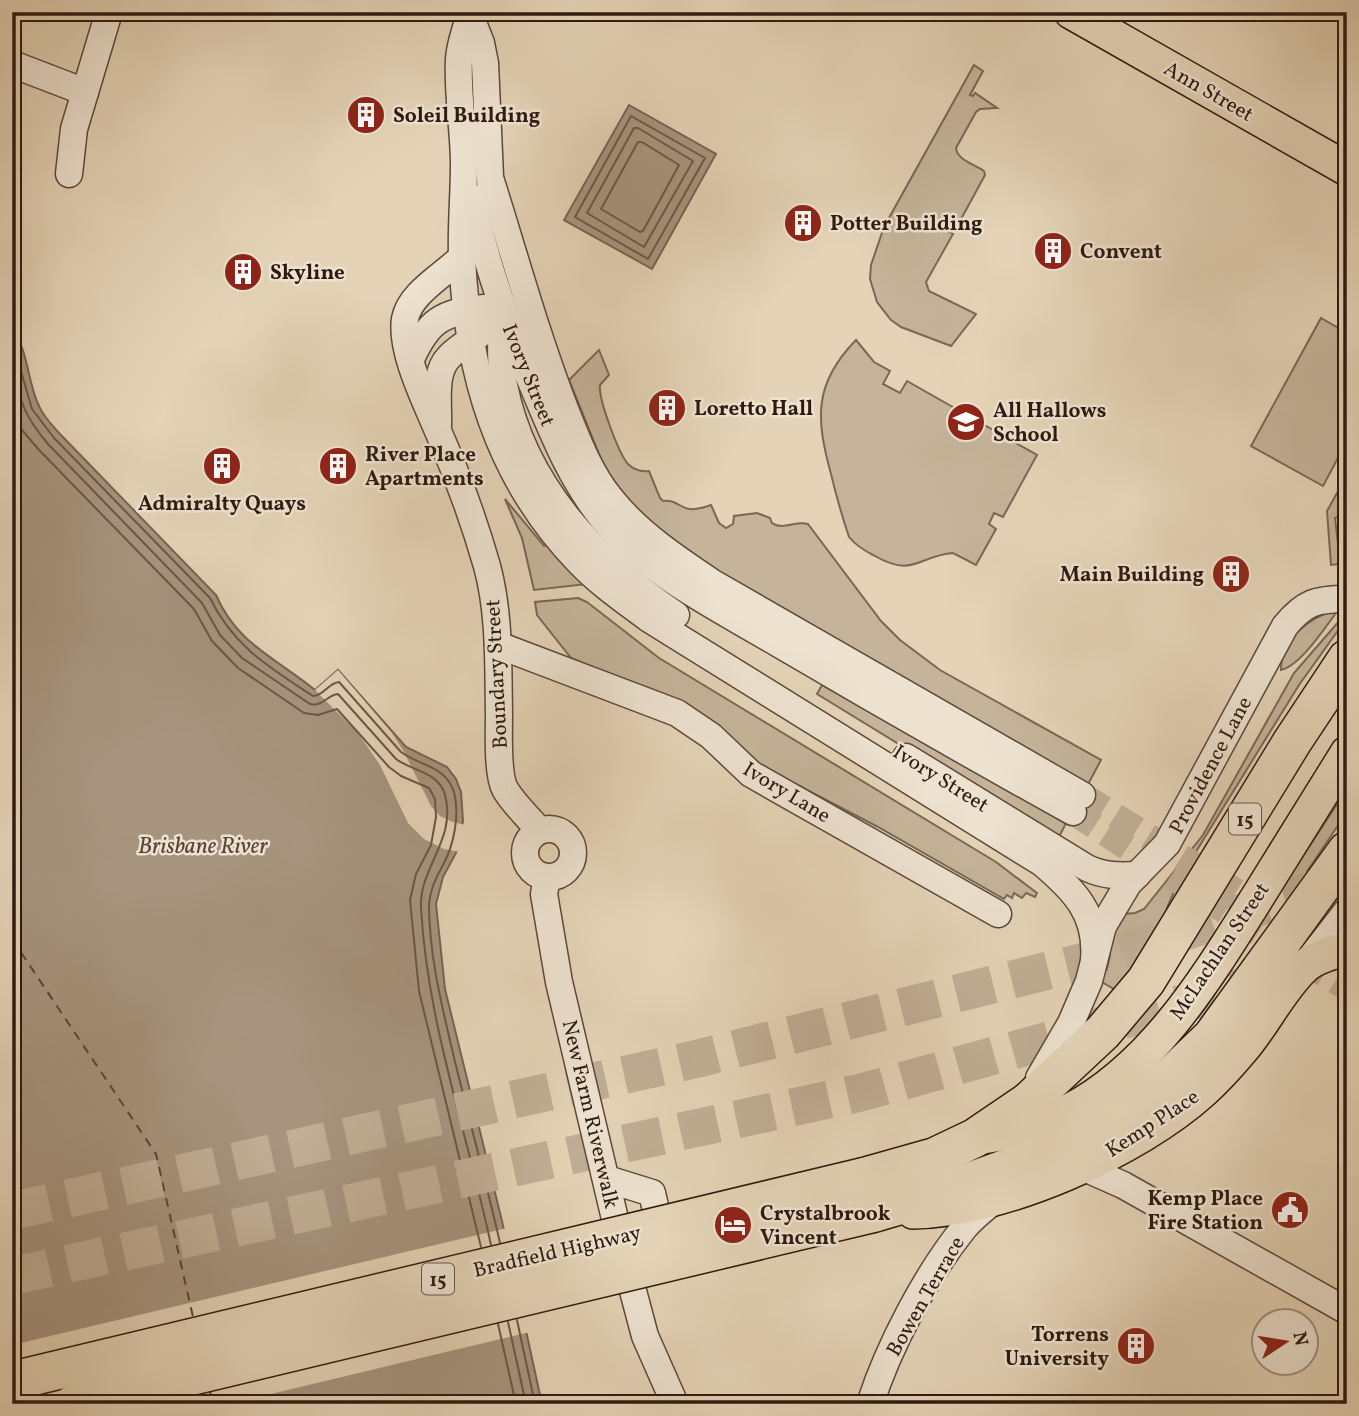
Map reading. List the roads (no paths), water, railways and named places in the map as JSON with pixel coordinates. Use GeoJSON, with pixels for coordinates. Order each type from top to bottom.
{"type":"FeatureCollection","features":[{"type":"Feature","properties":{"kind":"highway","name":"15"},"geometry":{"type":"LineString","coordinates":[[975,1138],[1028,1102],[1103,1032],[1146,981],[1292,742],[1347,659]]}},
{"type":"Feature","properties":{"kind":"highway","name":"Kemp Place"},"geometry":{"type":"LineString","coordinates":[[1021,1165],[1098,1130],[1139,1103],[1186,1064],[1212,1037],[1347,851]]}},
{"type":"Feature","properties":{"kind":"highway","name":"Bradfield Highway"},"geometry":{"type":"LineString","coordinates":[[12,1381],[872,1201],[935,1157],[975,1138]]}},
{"type":"Feature","properties":{"kind":"highway","name":"Bradfield Highway"},"geometry":{"type":"LineString","coordinates":[[74,1404],[1021,1165]]}},
{"type":"Feature","properties":{"kind":"main road","name":"Ann Street"},"geometry":{"type":"LineString","coordinates":[[1071,12],[1347,169]]}},
{"type":"Feature","properties":{"kind":"main road","name":"McLachlan Street"},"geometry":{"type":"LineString","coordinates":[[975,1138],[1010,1133],[1038,1125],[1069,1111],[1116,1078],[1142,1055],[1188,1003],[1215,965],[1347,753]]}},
{"type":"Feature","properties":{"kind":"main road"},"geometry":{"type":"LineString","coordinates":[[1305,966],[1347,949]]}},
{"type":"Feature","properties":{"kind":"main road","name":"Kemp Place"},"geometry":{"type":"LineString","coordinates":[[872,1201],[937,1211],[996,1199],[1076,1168],[1152,1128],[1203,1091],[1241,1051],[1305,966]]}},
{"type":"Feature","properties":{"kind":"street"},"geometry":{"type":"LineString","coordinates":[[69,174],[74,130],[109,12]]}},
{"type":"Feature","properties":{"kind":"street"},"geometry":{"type":"LineString","coordinates":[[462,257],[464,165],[459,65],[468,13]]}},
{"type":"Feature","properties":{"kind":"street"},"geometry":{"type":"LineString","coordinates":[[468,13],[481,43],[485,63],[491,217],[506,284],[502,308]]}},
{"type":"Feature","properties":{"kind":"street"},"geometry":{"type":"LineString","coordinates":[[12,64],[85,92]]}},
{"type":"Feature","properties":{"kind":"street"},"geometry":{"type":"LineString","coordinates":[[464,165],[502,308]]}},
{"type":"Feature","properties":{"kind":"street","name":"Ivory Street"},"geometry":{"type":"LineString","coordinates":[[491,181],[539,341],[586,461],[598,481],[631,520],[666,550],[713,583],[1077,804],[894,712],[690,591],[618,536],[587,498],[564,459],[502,308]]}},
{"type":"Feature","properties":{"kind":"street","name":"Ivory Street"},"geometry":{"type":"LineString","coordinates":[[462,257],[471,341],[491,422],[503,452],[534,508],[580,563],[649,619],[1042,863],[1065,882],[1082,903],[1093,926],[1094,960]]}},
{"type":"Feature","properties":{"kind":"street","name":"Boundary Street"},"geometry":{"type":"LineString","coordinates":[[462,257],[426,288],[411,306],[405,320],[405,330],[422,398],[438,430],[477,533],[494,601],[503,784],[539,830]]}},
{"type":"Feature","properties":{"kind":"street"},"geometry":{"type":"LineString","coordinates":[[411,359],[427,328],[442,318],[481,308],[502,308],[520,316],[539,341]]}},
{"type":"Feature","properties":{"kind":"street","name":"Ivory Street"},"geometry":{"type":"LineString","coordinates":[[502,308],[503,384],[511,413],[541,480],[560,511],[598,553],[661,605],[692,625],[1087,868],[1102,874],[1137,875]]}},
{"type":"Feature","properties":{"kind":"street","name":"Boundary Street"},"geometry":{"type":"LineString","coordinates":[[438,430],[441,371],[449,356],[487,329],[502,308]]}},
{"type":"Feature","properties":{"kind":"street","name":"Providence Lane"},"geometry":{"type":"LineString","coordinates":[[1094,960],[1102,926],[1116,901],[1167,844],[1285,626],[1313,602],[1347,599]]}},
{"type":"Feature","properties":{"kind":"street","name":"Ivory Lane"},"geometry":{"type":"LineString","coordinates":[[498,645],[677,713],[711,736],[751,774],[998,914]]}},
{"type":"Feature","properties":{"kind":"street"},"geometry":{"type":"LineString","coordinates":[[552,828],[565,834],[573,852],[570,866],[559,875],[547,877],[531,870],[525,856],[528,841],[539,830],[552,828]]}},
{"type":"Feature","properties":{"kind":"street","name":"New Farm Riverwalk"},"geometry":{"type":"LineString","coordinates":[[547,877],[544,894],[559,982],[632,1288],[645,1336],[675,1404]]}},
{"type":"Feature","properties":{"kind":"street","name":"Kemp Place"},"geometry":{"type":"LineString","coordinates":[[1305,966],[1347,911]]}},
{"type":"Feature","properties":{"kind":"street"},"geometry":{"type":"LineString","coordinates":[[1028,1102],[1071,1023],[1089,981],[1094,960]]}},
{"type":"Feature","properties":{"kind":"street"},"geometry":{"type":"LineString","coordinates":[[1076,1168],[1087,1169],[1123,1185],[1347,1311]]}},
{"type":"Feature","properties":{"kind":"street"},"geometry":{"type":"LineString","coordinates":[[607,1179],[652,1193],[655,1205],[671,1279],[632,1288]]}},
{"type":"Feature","properties":{"kind":"street","name":"Bowen Terrace"},"geometry":{"type":"LineString","coordinates":[[870,1404],[895,1341],[941,1260],[965,1227],[996,1199]]}},
{"type":"Feature","properties":{"kind":"water"},"geometry":{"type":"Polygon","coordinates":[[[629,105],[716,154],[652,269],[564,220],[629,105]]]}},
{"type":"Feature","properties":{"kind":"water","name":"Brisbane River"},"geometry":{"type":"Polygon","coordinates":[[[12,328],[22,347],[35,396],[45,417],[216,595],[225,612],[246,638],[315,690],[338,670],[406,747],[447,767],[456,779],[461,792],[463,821],[456,853],[443,877],[436,904],[445,989],[502,1221],[542,1404],[12,1404],[12,328]]]}},
{"type":"Feature","properties":{"kind":"tunnel"},"geometry":{"type":"LineString","coordinates":[[1082,795],[1306,935]]}},
{"type":"Feature","properties":{"kind":"tunnel"},"geometry":{"type":"LineString","coordinates":[[1073,812],[1347,988]]}},
{"type":"Feature","properties":{"kind":"tunnel"},"geometry":{"type":"LineString","coordinates":[[12,1211],[696,1059],[1122,952],[1341,880]]}},
{"type":"Feature","properties":{"kind":"tunnel"},"geometry":{"type":"LineString","coordinates":[[12,1276],[859,1093],[1271,979]]}},
{"type":"Feature","properties":{"kind":"place","name":"Soleil Building"},"geometry":{"type":"Point","coordinates":[366,115]}},
{"type":"Feature","properties":{"kind":"place","name":"Potter Building"},"geometry":{"type":"Point","coordinates":[803,223]}},
{"type":"Feature","properties":{"kind":"place","name":"Convent"},"geometry":{"type":"Point","coordinates":[1053,251]}},
{"type":"Feature","properties":{"kind":"place","name":"Skyline"},"geometry":{"type":"Point","coordinates":[243,272]}},
{"type":"Feature","properties":{"kind":"place","name":"Loretto Hall"},"geometry":{"type":"Point","coordinates":[667,408]}},
{"type":"Feature","properties":{"kind":"place","name":"All Hallows School"},"geometry":{"type":"Point","coordinates":[966,422]}},
{"type":"Feature","properties":{"kind":"place","name":"Admiralty Quays"},"geometry":{"type":"Point","coordinates":[222,466]}},
{"type":"Feature","properties":{"kind":"place","name":"River Place Apartments"},"geometry":{"type":"Point","coordinates":[338,466]}},
{"type":"Feature","properties":{"kind":"place","name":"Main Building"},"geometry":{"type":"Point","coordinates":[1231,574]}},
{"type":"Feature","properties":{"kind":"place","name":"Kemp Place Fire Station"},"geometry":{"type":"Point","coordinates":[1290,1210]}},
{"type":"Feature","properties":{"kind":"place","name":"Crystalbrook Vincent"},"geometry":{"type":"Point","coordinates":[733,1225]}},
{"type":"Feature","properties":{"kind":"place","name":"Torrens University"},"geometry":{"type":"Point","coordinates":[1136,1346]}}]}
